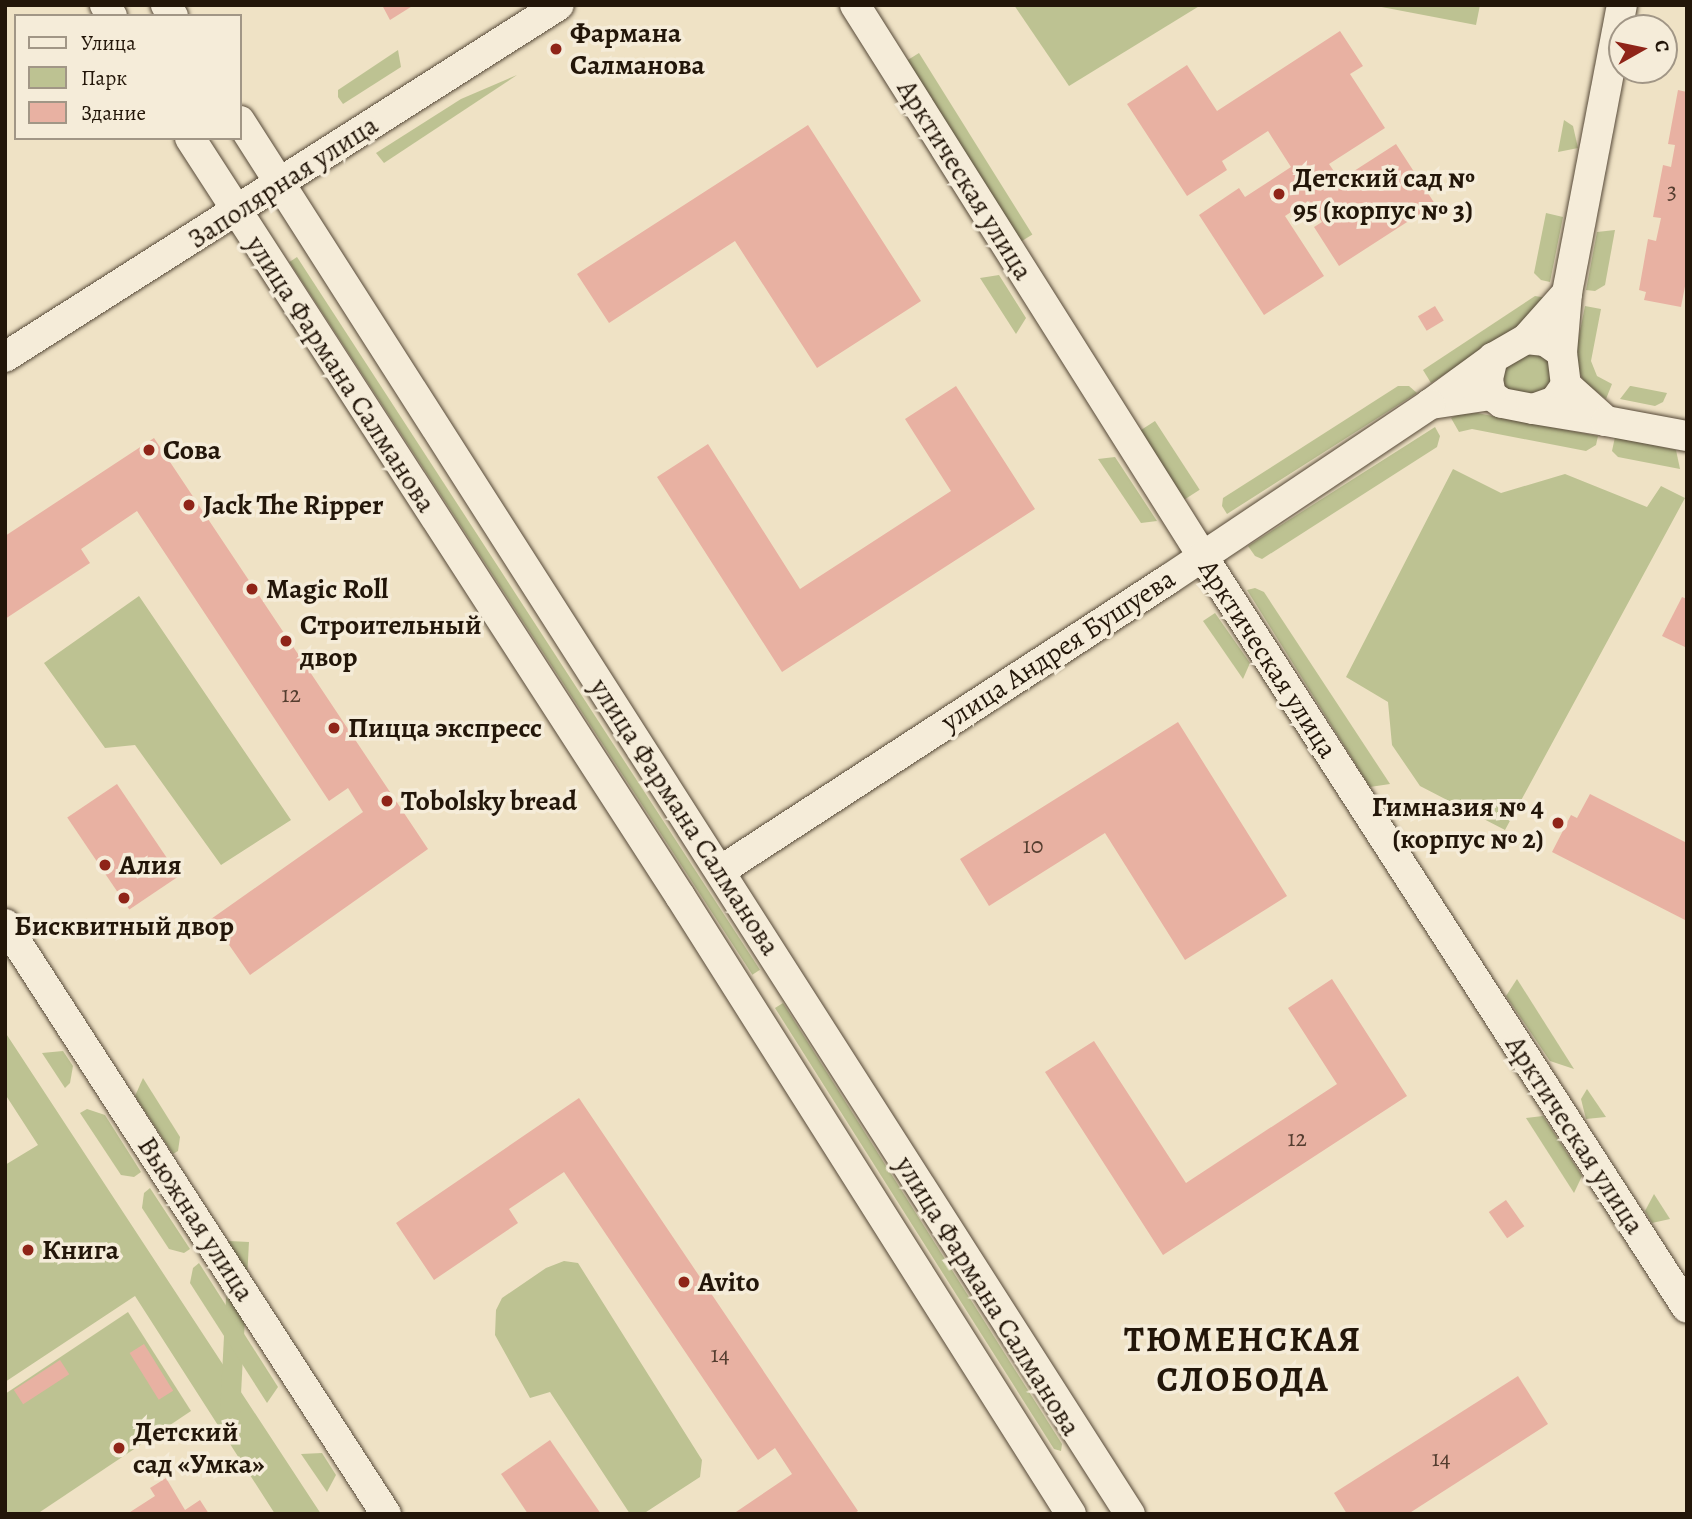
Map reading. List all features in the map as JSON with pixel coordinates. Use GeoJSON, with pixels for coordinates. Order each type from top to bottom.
{"type":"FeatureCollection","features":[{"type":"Feature","properties":{"kind":"street","name":"Заполярная улица"},"geometry":{"type":"LineString","coordinates":[[5,357],[559,5]]}},
{"type":"Feature","properties":{"kind":"street","name":"Арктическая улица"},"geometry":{"type":"LineString","coordinates":[[855,5],[1203,557],[1687,1308]]}},
{"type":"Feature","properties":{"kind":"street"},"geometry":{"type":"LineString","coordinates":[[1606,421],[1566,385],[1562,353],[1567,293],[1622,5]]}},
{"type":"Feature","properties":{"kind":"street","name":"улица Фармана Салманова"},"geometry":{"type":"LineString","coordinates":[[191,140],[680,896],[1035,1457],[1053,1471],[1066,1473],[1077,1466],[1082,1455],[1078,1433],[242,124]]}},
{"type":"Feature","properties":{"kind":"street"},"geometry":{"type":"LineString","coordinates":[[1567,293],[1526,338],[1493,358],[1488,379],[1491,395],[1502,403],[1687,436]]}},
{"type":"Feature","properties":{"kind":"street"},"geometry":{"type":"LineString","coordinates":[[1526,338],[1545,341],[1562,353]]}},
{"type":"Feature","properties":{"kind":"street","name":"улица Андрея Бушуева"},"geometry":{"type":"LineString","coordinates":[[720,871],[1203,557],[1430,404],[1493,358]]}},
{"type":"Feature","properties":{"kind":"street"},"geometry":{"type":"LineString","coordinates":[[1533,409],[1555,401],[1566,385]]}},
{"type":"Feature","properties":{"kind":"street"},"geometry":{"type":"LineString","coordinates":[[1430,404],[1491,395]]}},
{"type":"Feature","properties":{"kind":"street","name":"Вьюжная улица"},"geometry":{"type":"LineString","coordinates":[[5,924],[386,1514]]}},
{"type":"Feature","properties":{"kind":"street"},"geometry":{"type":"LineString","coordinates":[[1078,1433],[1127,1509]]}},
{"type":"Feature","properties":{"kind":"street"},"geometry":{"type":"LineString","coordinates":[[1035,1457],[1071,1514]]}},
{"type":"Feature","properties":{"kind":"street"},"geometry":{"type":"LineString","coordinates":[[1078,1514],[1082,1498],[1092,1491],[1104,1491],[1127,1509]]}},
{"type":"Feature","properties":{"kind":"green space"},"geometry":{"type":"Polygon","coordinates":[[[1014,5],[1201,5],[1069,86],[1014,5]]]}},
{"type":"Feature","properties":{"kind":"green space"},"geometry":{"type":"Polygon","coordinates":[[[1371,5],[1480,5],[1476,25],[1371,5]]]}},
{"type":"Feature","properties":{"kind":"green space"},"geometry":{"type":"Polygon","coordinates":[[[398,50],[401,67],[343,104],[338,97],[338,90],[398,50]]]}},
{"type":"Feature","properties":{"kind":"green space"},"geometry":{"type":"Polygon","coordinates":[[[919,53],[1032,234],[1016,245],[903,63],[919,53]]]}},
{"type":"Feature","properties":{"kind":"green space"},"geometry":{"type":"Polygon","coordinates":[[[517,75],[384,163],[376,153],[461,99],[517,75]]]}},
{"type":"Feature","properties":{"kind":"green space"},"geometry":{"type":"Polygon","coordinates":[[[1564,120],[1573,126],[1578,148],[1558,152],[1564,120]]]}},
{"type":"Feature","properties":{"kind":"green space"},"geometry":{"type":"Polygon","coordinates":[[[1546,213],[1563,217],[1550,282],[1541,280],[1534,273],[1546,213]]]}},
{"type":"Feature","properties":{"kind":"green space"},"geometry":{"type":"Polygon","coordinates":[[[1615,230],[1605,285],[1595,291],[1586,290],[1597,232],[1615,230]]]}},
{"type":"Feature","properties":{"kind":"green space"},"geometry":{"type":"Polygon","coordinates":[[[297,257],[760,970],[752,975],[289,262],[297,257]]]}},
{"type":"Feature","properties":{"kind":"green space"},"geometry":{"type":"Polygon","coordinates":[[[999,275],[1026,318],[1016,334],[980,278],[999,275]]]}},
{"type":"Feature","properties":{"kind":"green space"},"geometry":{"type":"Polygon","coordinates":[[[1535,296],[1547,298],[1534,317],[1431,383],[1423,370],[1535,296]]]}},
{"type":"Feature","properties":{"kind":"green space"},"geometry":{"type":"Polygon","coordinates":[[[1585,306],[1601,309],[1591,361],[1597,376],[1612,384],[1606,399],[1584,382],[1577,367],[1576,351],[1585,306]]]}},
{"type":"Feature","properties":{"kind":"green space"},"geometry":{"type":"Polygon","coordinates":[[[1525,351],[1546,352],[1555,386],[1540,398],[1508,392],[1501,386],[1503,364],[1525,351]]]}},
{"type":"Feature","properties":{"kind":"green space"},"geometry":{"type":"Polygon","coordinates":[[[1398,386],[1409,386],[1417,393],[1227,514],[1222,506],[1223,498],[1398,386]]]}},
{"type":"Feature","properties":{"kind":"green space"},"geometry":{"type":"Polygon","coordinates":[[[1630,386],[1667,393],[1663,402],[1655,406],[1620,399],[1630,386]]]}},
{"type":"Feature","properties":{"kind":"green space"},"geometry":{"type":"Polygon","coordinates":[[[1477,413],[1598,436],[1596,445],[1586,451],[1472,429],[1459,432],[1451,418],[1459,414],[1477,413]]]}},
{"type":"Feature","properties":{"kind":"green space"},"geometry":{"type":"Polygon","coordinates":[[[1155,421],[1200,490],[1185,500],[1140,431],[1155,421]]]}},
{"type":"Feature","properties":{"kind":"green space"},"geometry":{"type":"Polygon","coordinates":[[[1435,427],[1440,436],[1437,447],[1262,559],[1255,556],[1248,546],[1435,427]]]}},
{"type":"Feature","properties":{"kind":"green space"},"geometry":{"type":"Polygon","coordinates":[[[1615,437],[1676,450],[1680,469],[1618,457],[1612,451],[1615,437]]]}},
{"type":"Feature","properties":{"kind":"green space"},"geometry":{"type":"Polygon","coordinates":[[[1115,457],[1157,521],[1141,523],[1098,459],[1115,457]]]}},
{"type":"Feature","properties":{"kind":"green space"},"geometry":{"type":"Polygon","coordinates":[[[1453,469],[1501,493],[1565,474],[1647,507],[1661,486],[1685,498],[1505,830],[1420,786],[1392,745],[1388,702],[1346,677],[1453,469]]]}},
{"type":"Feature","properties":{"kind":"green space"},"geometry":{"type":"Polygon","coordinates":[[[1255,588],[1264,592],[1390,784],[1370,787],[1247,590],[1255,588]]]}},
{"type":"Feature","properties":{"kind":"green space"},"geometry":{"type":"Polygon","coordinates":[[[139,596],[291,820],[221,865],[135,745],[105,748],[44,663],[139,596]]]}},
{"type":"Feature","properties":{"kind":"green space"},"geometry":{"type":"Polygon","coordinates":[[[1215,613],[1250,663],[1243,679],[1203,621],[1215,613]]]}},
{"type":"Feature","properties":{"kind":"green space"},"geometry":{"type":"Polygon","coordinates":[[[1517,979],[1574,1069],[1550,1061],[1506,996],[1517,979]]]}},
{"type":"Feature","properties":{"kind":"green space"},"geometry":{"type":"Polygon","coordinates":[[[783,1003],[1062,1444],[1061,1451],[1054,1449],[775,1008],[783,1003]]]}},
{"type":"Feature","properties":{"kind":"green space"},"geometry":{"type":"Polygon","coordinates":[[[5,1032],[321,1514],[275,1514],[135,1296],[5,1382],[5,1165],[38,1145],[5,1094],[5,1032]]]}},
{"type":"Feature","properties":{"kind":"green space"},"geometry":{"type":"Polygon","coordinates":[[[63,1051],[73,1066],[70,1083],[65,1088],[42,1053],[63,1051]]]}},
{"type":"Feature","properties":{"kind":"green space"},"geometry":{"type":"Polygon","coordinates":[[[143,1078],[180,1137],[178,1151],[173,1154],[135,1096],[143,1078]]]}},
{"type":"Feature","properties":{"kind":"green space"},"geometry":{"type":"Polygon","coordinates":[[[1587,1089],[1606,1117],[1586,1119],[1581,1099],[1587,1089]]]}},
{"type":"Feature","properties":{"kind":"green space"},"geometry":{"type":"Polygon","coordinates":[[[87,1109],[105,1115],[141,1172],[134,1177],[121,1175],[80,1113],[87,1109]]]}},
{"type":"Feature","properties":{"kind":"green space"},"geometry":{"type":"Polygon","coordinates":[[[1543,1116],[1582,1176],[1574,1193],[1526,1118],[1543,1116]]]}},
{"type":"Feature","properties":{"kind":"green space"},"geometry":{"type":"Polygon","coordinates":[[[150,1188],[190,1249],[184,1253],[169,1249],[142,1208],[144,1193],[150,1188]]]}},
{"type":"Feature","properties":{"kind":"green space"},"geometry":{"type":"Polygon","coordinates":[[[1654,1194],[1670,1219],[1652,1223],[1645,1211],[1654,1194]]]}},
{"type":"Feature","properties":{"kind":"green space"},"geometry":{"type":"Polygon","coordinates":[[[229,1241],[249,1242],[238,1443],[218,1442],[229,1241]]]}},
{"type":"Feature","properties":{"kind":"green space"},"geometry":{"type":"Polygon","coordinates":[[[564,1261],[578,1263],[702,1460],[700,1477],[643,1514],[630,1514],[550,1392],[530,1398],[495,1335],[496,1310],[502,1298],[546,1268],[564,1261]]]}},
{"type":"Feature","properties":{"kind":"green space"},"geometry":{"type":"Polygon","coordinates":[[[199,1263],[278,1387],[267,1403],[190,1283],[193,1268],[199,1263]]]}},
{"type":"Feature","properties":{"kind":"green space"},"geometry":{"type":"Polygon","coordinates":[[[128,1312],[191,1411],[37,1514],[5,1514],[5,1394],[128,1312]]]}},
{"type":"Feature","properties":{"kind":"green space"},"geometry":{"type":"Polygon","coordinates":[[[322,1453],[336,1475],[327,1492],[301,1454],[322,1453]]]}},
{"type":"Feature","properties":{"kind":"building"},"geometry":{"type":"Polygon","coordinates":[[[382,5],[414,5],[390,20],[382,5]]]}},
{"type":"Feature","properties":{"kind":"building","name":"Детский сад № 95 (корпус № 3)"},"geometry":{"type":"Polygon","coordinates":[[[1340,31],[1363,66],[1350,74],[1385,128],[1329,164],[1340,180],[1396,144],[1435,204],[1339,266],[1314,227],[1322,222],[1308,201],[1285,216],[1324,276],[1264,315],[1199,215],[1239,188],[1245,197],[1291,167],[1268,131],[1222,161],[1227,170],[1187,196],[1127,104],[1187,65],[1217,111],[1340,31]]]}},
{"type":"Feature","properties":{"kind":"building"},"geometry":{"type":"Polygon","coordinates":[[[1678,90],[1687,92],[1687,276],[1681,307],[1644,300],[1646,292],[1639,290],[1648,239],[1656,241],[1661,218],[1653,217],[1663,165],[1671,167],[1675,145],[1668,144],[1678,90]]]}},
{"type":"Feature","properties":{"kind":"building"},"geometry":{"type":"Polygon","coordinates":[[[808,125],[921,301],[817,368],[735,241],[609,323],[577,274],[808,125]]]}},
{"type":"Feature","properties":{"kind":"building"},"geometry":{"type":"Polygon","coordinates":[[[1435,306],[1444,321],[1427,331],[1418,316],[1435,306]]]}},
{"type":"Feature","properties":{"kind":"building"},"geometry":{"type":"Polygon","coordinates":[[[956,386],[1035,509],[782,672],[657,477],[708,444],[800,589],[951,491],[905,419],[956,386]]]}},
{"type":"Feature","properties":{"kind":"building"},"geometry":{"type":"Polygon","coordinates":[[[154,438],[428,849],[250,975],[211,919],[363,812],[348,788],[329,801],[137,511],[81,549],[90,563],[5,619],[5,536],[154,438]]]}},
{"type":"Feature","properties":{"kind":"building"},"geometry":{"type":"Polygon","coordinates":[[[1682,597],[1687,599],[1687,648],[1662,636],[1682,597]]]}},
{"type":"Feature","properties":{"kind":"building"},"geometry":{"type":"Polygon","coordinates":[[[1178,722],[1287,896],[1185,960],[1105,833],[989,906],[960,859],[1178,722]]]}},
{"type":"Feature","properties":{"kind":"building"},"geometry":{"type":"Polygon","coordinates":[[[117,784],[179,876],[129,910],[67,818],[117,784]]]}},
{"type":"Feature","properties":{"kind":"building","name":"Гимназия № 4 (корпус № 2)"},"geometry":{"type":"Polygon","coordinates":[[[1590,794],[1687,843],[1687,921],[1552,852],[1571,815],[1577,818],[1590,794]]]}},
{"type":"Feature","properties":{"kind":"building"},"geometry":{"type":"Polygon","coordinates":[[[1332,979],[1407,1096],[1163,1255],[1045,1072],[1094,1041],[1186,1183],[1337,1084],[1288,1008],[1332,979]]]}},
{"type":"Feature","properties":{"kind":"building"},"geometry":{"type":"Polygon","coordinates":[[[579,1098],[858,1511],[853,1514],[733,1514],[792,1474],[775,1448],[758,1460],[564,1172],[509,1209],[518,1223],[434,1280],[396,1223],[579,1098]]]}},
{"type":"Feature","properties":{"kind":"building"},"geometry":{"type":"Polygon","coordinates":[[[1506,1200],[1524,1226],[1507,1238],[1489,1212],[1506,1200]]]}},
{"type":"Feature","properties":{"kind":"building"},"geometry":{"type":"Polygon","coordinates":[[[144,1344],[173,1391],[159,1400],[130,1353],[144,1344]]]}},
{"type":"Feature","properties":{"kind":"building"},"geometry":{"type":"Polygon","coordinates":[[[60,1360],[69,1374],[23,1404],[14,1390],[60,1360]]]}},
{"type":"Feature","properties":{"kind":"building"},"geometry":{"type":"Polygon","coordinates":[[[1518,1376],[1548,1424],[1408,1514],[1347,1514],[1334,1493],[1518,1376]]]}},
{"type":"Feature","properties":{"kind":"building"},"geometry":{"type":"Polygon","coordinates":[[[550,1440],[601,1514],[528,1514],[501,1474],[550,1440]]]}},
{"type":"Feature","properties":{"kind":"building"},"geometry":{"type":"Polygon","coordinates":[[[166,1478],[185,1510],[200,1500],[209,1514],[127,1514],[155,1496],[150,1488],[166,1478]]]}},
{"type":"Feature","properties":{"kind":"place","name":"Фармана Салманова"},"geometry":{"type":"Point","coordinates":[556,49]}},
{"type":"Feature","properties":{"kind":"place","name":"Детский сад № 95 (корпус № 3)"},"geometry":{"type":"Point","coordinates":[1279,194]}},
{"type":"Feature","properties":{"kind":"place","name":"Сова"},"geometry":{"type":"Point","coordinates":[149,450]}},
{"type":"Feature","properties":{"kind":"place","name":"Jack The Ripper"},"geometry":{"type":"Point","coordinates":[189,505]}},
{"type":"Feature","properties":{"kind":"place","name":"Magic Roll"},"geometry":{"type":"Point","coordinates":[252,589]}},
{"type":"Feature","properties":{"kind":"place","name":"Строительный двор"},"geometry":{"type":"Point","coordinates":[286,641]}},
{"type":"Feature","properties":{"kind":"place","name":"Пицца экспресс"},"geometry":{"type":"Point","coordinates":[334,728]}},
{"type":"Feature","properties":{"kind":"place","name":"Tobolsky bread"},"geometry":{"type":"Point","coordinates":[387,801]}},
{"type":"Feature","properties":{"kind":"place","name":"Гимназия № 4 (корпус № 2)"},"geometry":{"type":"Point","coordinates":[1558,823]}},
{"type":"Feature","properties":{"kind":"place","name":"Алия"},"geometry":{"type":"Point","coordinates":[105,865]}},
{"type":"Feature","properties":{"kind":"place","name":"Бисквитный двор"},"geometry":{"type":"Point","coordinates":[124,898]}},
{"type":"Feature","properties":{"kind":"place","name":"Книга"},"geometry":{"type":"Point","coordinates":[28,1250]}},
{"type":"Feature","properties":{"kind":"place","name":"Avito"},"geometry":{"type":"Point","coordinates":[684,1282]}},
{"type":"Feature","properties":{"kind":"place","name":"Детский сад «Умка»"},"geometry":{"type":"Point","coordinates":[119,1448]}},
{"type":"Feature","properties":{"kind":"district","name":"ТЮМЕНСКАЯ СЛОБОДА"},"geometry":{"type":"Point","coordinates":[1243,1359]}}]}
